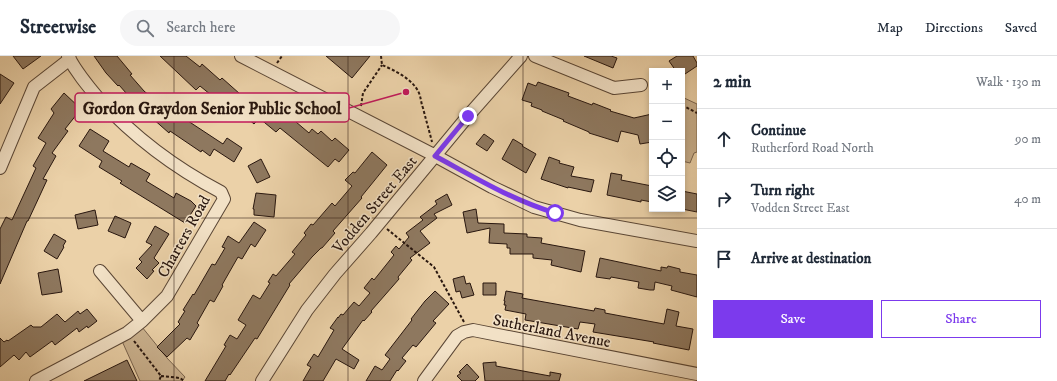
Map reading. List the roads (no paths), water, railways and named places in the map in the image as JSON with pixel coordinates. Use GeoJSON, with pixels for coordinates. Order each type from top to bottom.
{"type":"FeatureCollection","features":[{"type":"Feature","properties":{"kind":"street"},"geometry":{"type":"LineString","coordinates":[[241,56],[492,187],[534,207],[580,220],[697,241]]}},
{"type":"Feature","properties":{"kind":"street","name":"Vodden Street East"},"geometry":{"type":"LineString","coordinates":[[262,381],[307,310],[334,274],[521,56]]}},
{"type":"Feature","properties":{"kind":"street"},"geometry":{"type":"LineString","coordinates":[[535,56],[614,88],[641,85]]}},
{"type":"Feature","properties":{"kind":"street"},"geometry":{"type":"LineString","coordinates":[[0,168],[34,87],[69,58]]}},
{"type":"Feature","properties":{"kind":"street","name":"Charters Road"},"geometry":{"type":"LineString","coordinates":[[36,381],[127,333],[142,321],[167,296],[224,199],[221,192],[172,163],[117,118],[82,80],[69,58]]}},
{"type":"Feature","properties":{"kind":"street"},"geometry":{"type":"LineString","coordinates":[[100,271],[142,321]]}},
{"type":"Feature","properties":{"kind":"street","name":"Sutherland Avenue"},"geometry":{"type":"LineString","coordinates":[[424,381],[457,336],[469,331],[484,332],[697,374]]}},
{"type":"Feature","properties":{"kind":"place","name":"Gordon Graydon Senior Public School"},"geometry":{"type":"Point","coordinates":[406,92]}}]}
